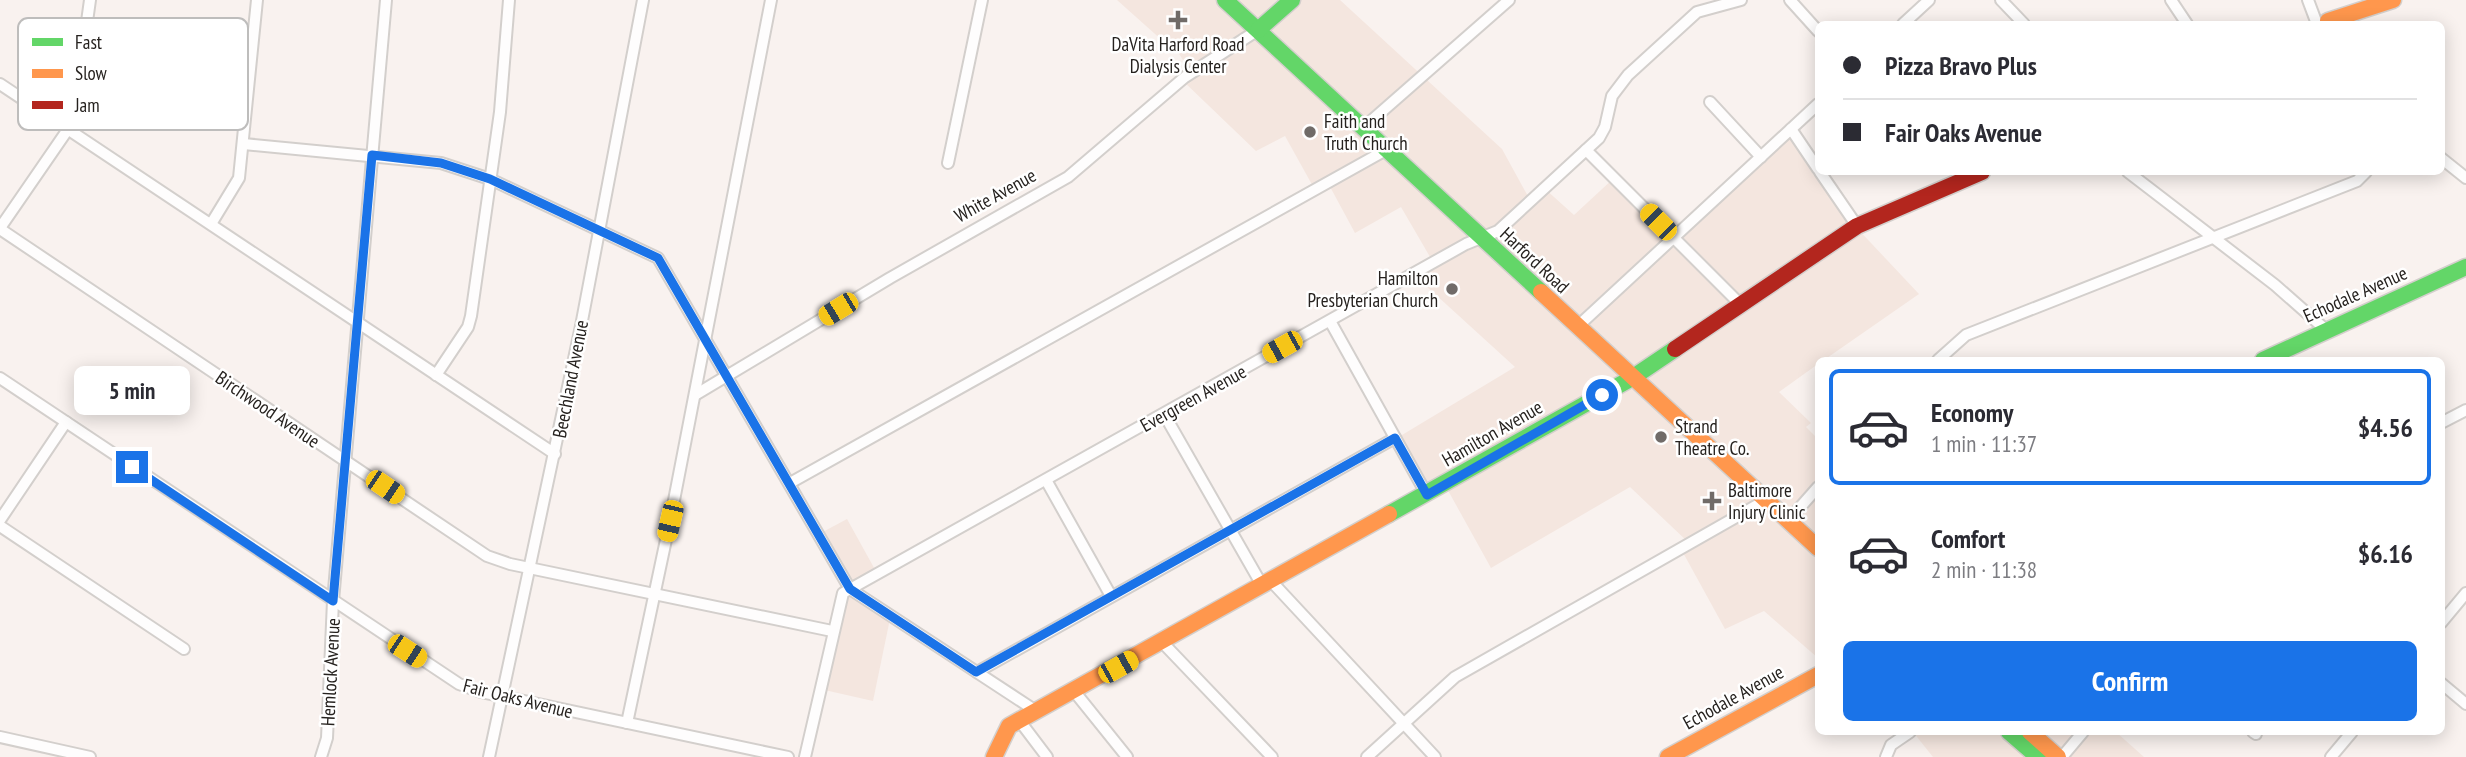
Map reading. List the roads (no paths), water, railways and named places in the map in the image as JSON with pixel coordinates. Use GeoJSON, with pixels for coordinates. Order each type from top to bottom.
{"type":"FeatureCollection","features":[{"type":"Feature","properties":{"kind":"street"},"geometry":{"type":"LineString","coordinates":[[87,18],[90,0]]}},
{"type":"Feature","properties":{"kind":"street"},"geometry":{"type":"LineString","coordinates":[[248,100],[257,0]]}},
{"type":"Feature","properties":{"kind":"street","name":"Hemlock Avenue"},"geometry":{"type":"LineString","coordinates":[[321,757],[327,738],[333,601],[386,0]]}},
{"type":"Feature","properties":{"kind":"street"},"geometry":{"type":"LineString","coordinates":[[436,375],[468,327],[471,316],[500,112],[509,0]]}},
{"type":"Feature","properties":{"kind":"street","name":"Beechland Avenue"},"geometry":{"type":"LineString","coordinates":[[489,757],[555,454],[643,0]]}},
{"type":"Feature","properties":{"kind":"street"},"geometry":{"type":"LineString","coordinates":[[626,723],[695,395],[771,0]]}},
{"type":"Feature","properties":{"kind":"street"},"geometry":{"type":"LineString","coordinates":[[948,163],[982,0]]}},
{"type":"Feature","properties":{"kind":"street","name":"Harford Road"},"geometry":{"type":"LineString","coordinates":[[1225,0],[1815,545]]}},
{"type":"Feature","properties":{"kind":"street","name":"White Avenue"},"geometry":{"type":"LineString","coordinates":[[695,395],[1068,177],[1185,77],[1258,30],[1292,0]]}},
{"type":"Feature","properties":{"kind":"street"},"geometry":{"type":"LineString","coordinates":[[1363,128],[1508,0]]}},
{"type":"Feature","properties":{"kind":"street","name":"Evergreen Avenue"},"geometry":{"type":"LineString","coordinates":[[850,589],[1329,321],[1498,231],[1603,132],[1612,96],[1628,75],[1697,12],[1741,0]]}},
{"type":"Feature","properties":{"kind":"street"},"geometry":{"type":"LineString","coordinates":[[1790,0],[1815,28]]}},
{"type":"Feature","properties":{"kind":"street"},"geometry":{"type":"LineString","coordinates":[[1906,21],[1929,0]]}},
{"type":"Feature","properties":{"kind":"street"},"geometry":{"type":"LineString","coordinates":[[2001,0],[2021,21]]}},
{"type":"Feature","properties":{"kind":"street"},"geometry":{"type":"LineString","coordinates":[[2171,0],[2185,21]]}},
{"type":"Feature","properties":{"kind":"street"},"geometry":{"type":"LineString","coordinates":[[2308,0],[2321,21]]}},
{"type":"Feature","properties":{"kind":"street"},"geometry":{"type":"LineString","coordinates":[[2325,21],[2356,0]]}},
{"type":"Feature","properties":{"kind":"street"},"geometry":{"type":"LineString","coordinates":[[2328,21],[2393,0]]}},
{"type":"Feature","properties":{"kind":"street"},"geometry":{"type":"LineString","coordinates":[[0,84],[18,96]]}},
{"type":"Feature","properties":{"kind":"street"},"geometry":{"type":"LineString","coordinates":[[1710,102],[1761,157]]}},
{"type":"Feature","properties":{"kind":"street"},"geometry":{"type":"LineString","coordinates":[[1577,327],[1815,107]]}},
{"type":"Feature","properties":{"kind":"street"},"geometry":{"type":"LineString","coordinates":[[1791,129],[1815,164]]}},
{"type":"Feature","properties":{"kind":"street"},"geometry":{"type":"LineString","coordinates":[[0,228],[68,130],[555,454]]}},
{"type":"Feature","properties":{"kind":"street"},"geometry":{"type":"LineString","coordinates":[[211,223],[238,182],[245,130]]}},
{"type":"Feature","properties":{"kind":"street"},"geometry":{"type":"LineString","coordinates":[[244,144],[441,163],[490,179],[658,258],[850,589],[1036,711]]}},
{"type":"Feature","properties":{"kind":"street"},"geometry":{"type":"LineString","coordinates":[[790,484],[1386,150]]}},
{"type":"Feature","properties":{"kind":"street"},"geometry":{"type":"LineString","coordinates":[[1586,150],[1740,304]]}},
{"type":"Feature","properties":{"kind":"street"},"geometry":{"type":"LineString","coordinates":[[2445,161],[2466,178]]}},
{"type":"Feature","properties":{"kind":"street"},"geometry":{"type":"LineString","coordinates":[[1822,175],[1857,226]]}},
{"type":"Feature","properties":{"kind":"street","name":"Hamilton Avenue"},"geometry":{"type":"LineString","coordinates":[[994,757],[1005,732],[1019,720],[1268,584],[1632,378],[1857,226],[1975,175]]}},
{"type":"Feature","properties":{"kind":"street"},"geometry":{"type":"LineString","coordinates":[[2132,175],[2214,237],[2326,330]]}},
{"type":"Feature","properties":{"kind":"street"},"geometry":{"type":"LineString","coordinates":[[1941,357],[1966,335],[2357,181],[2363,175]]}},
{"type":"Feature","properties":{"kind":"street","name":"Birchwood Avenue"},"geometry":{"type":"LineString","coordinates":[[0,228],[487,556],[530,568],[832,631]]}},
{"type":"Feature","properties":{"kind":"street","name":"Echodale Avenue"},"geometry":{"type":"LineString","coordinates":[[2269,357],[2466,267]]}},
{"type":"Feature","properties":{"kind":"street"},"geometry":{"type":"LineString","coordinates":[[1329,321],[1427,495]]}},
{"type":"Feature","properties":{"kind":"street","name":"Fair Oaks Avenue"},"geometry":{"type":"LineString","coordinates":[[0,378],[459,684],[502,696],[788,757]]}},
{"type":"Feature","properties":{"kind":"street"},"geometry":{"type":"LineString","coordinates":[[2445,421],[2466,410]]}},
{"type":"Feature","properties":{"kind":"street"},"geometry":{"type":"LineString","coordinates":[[1164,414],[1231,530],[1268,584],[1435,757]]}},
{"type":"Feature","properties":{"kind":"street"},"geometry":{"type":"LineString","coordinates":[[66,422],[1,529],[184,649]]}},
{"type":"Feature","properties":{"kind":"street"},"geometry":{"type":"LineString","coordinates":[[976,672],[1395,438]]}},
{"type":"Feature","properties":{"kind":"street"},"geometry":{"type":"LineString","coordinates":[[1046,480],[1111,596]]}},
{"type":"Feature","properties":{"kind":"street"},"geometry":{"type":"LineString","coordinates":[[1788,521],[1815,490]]}},
{"type":"Feature","properties":{"kind":"street"},"geometry":{"type":"LineString","coordinates":[[1367,757],[1455,677],[1766,500]]}},
{"type":"Feature","properties":{"kind":"street"},"geometry":{"type":"LineString","coordinates":[[805,757],[839,598],[850,589]]}},
{"type":"Feature","properties":{"kind":"street"},"geometry":{"type":"LineString","coordinates":[[2445,618],[2466,593]]}},
{"type":"Feature","properties":{"kind":"street"},"geometry":{"type":"LineString","coordinates":[[1162,642],[1272,757]]}},
{"type":"Feature","properties":{"kind":"street","name":"Echodale Avenue"},"geometry":{"type":"LineString","coordinates":[[1668,757],[1815,677]]}},
{"type":"Feature","properties":{"kind":"street"},"geometry":{"type":"LineString","coordinates":[[2445,686],[2466,704]]}},
{"type":"Feature","properties":{"kind":"street"},"geometry":{"type":"LineString","coordinates":[[1074,691],[1127,757]]}},
{"type":"Feature","properties":{"kind":"street"},"geometry":{"type":"LineString","coordinates":[[1019,720],[1047,757]]}},
{"type":"Feature","properties":{"kind":"street"},"geometry":{"type":"LineString","coordinates":[[1886,757],[1891,746],[1906,735]]}},
{"type":"Feature","properties":{"kind":"street"},"geometry":{"type":"LineString","coordinates":[[2012,735],[2038,757]]}},
{"type":"Feature","properties":{"kind":"street"},"geometry":{"type":"LineString","coordinates":[[2034,735],[2060,757],[2080,735]]}},
{"type":"Feature","properties":{"kind":"street"},"geometry":{"type":"LineString","coordinates":[[2331,757],[2349,735]]}},
{"type":"Feature","properties":{"kind":"street"},"geometry":{"type":"LineString","coordinates":[[0,737],[90,757]]}},
{"type":"Feature","properties":{"kind":"place","name":"DaVita Harford Road Dialysis Center"},"geometry":{"type":"Point","coordinates":[1178,20]}},
{"type":"Feature","properties":{"kind":"place","name":"Faith and Truth Church"},"geometry":{"type":"Point","coordinates":[1310,132]}},
{"type":"Feature","properties":{"kind":"place","name":"Hamilton Presbyterian Church"},"geometry":{"type":"Point","coordinates":[1452,289]}},
{"type":"Feature","properties":{"kind":"place","name":"Strand Theatre Co."},"geometry":{"type":"Point","coordinates":[1661,437]}},
{"type":"Feature","properties":{"kind":"place","name":"Baltimore Injury Clinic"},"geometry":{"type":"Point","coordinates":[1712,501]}}]}
